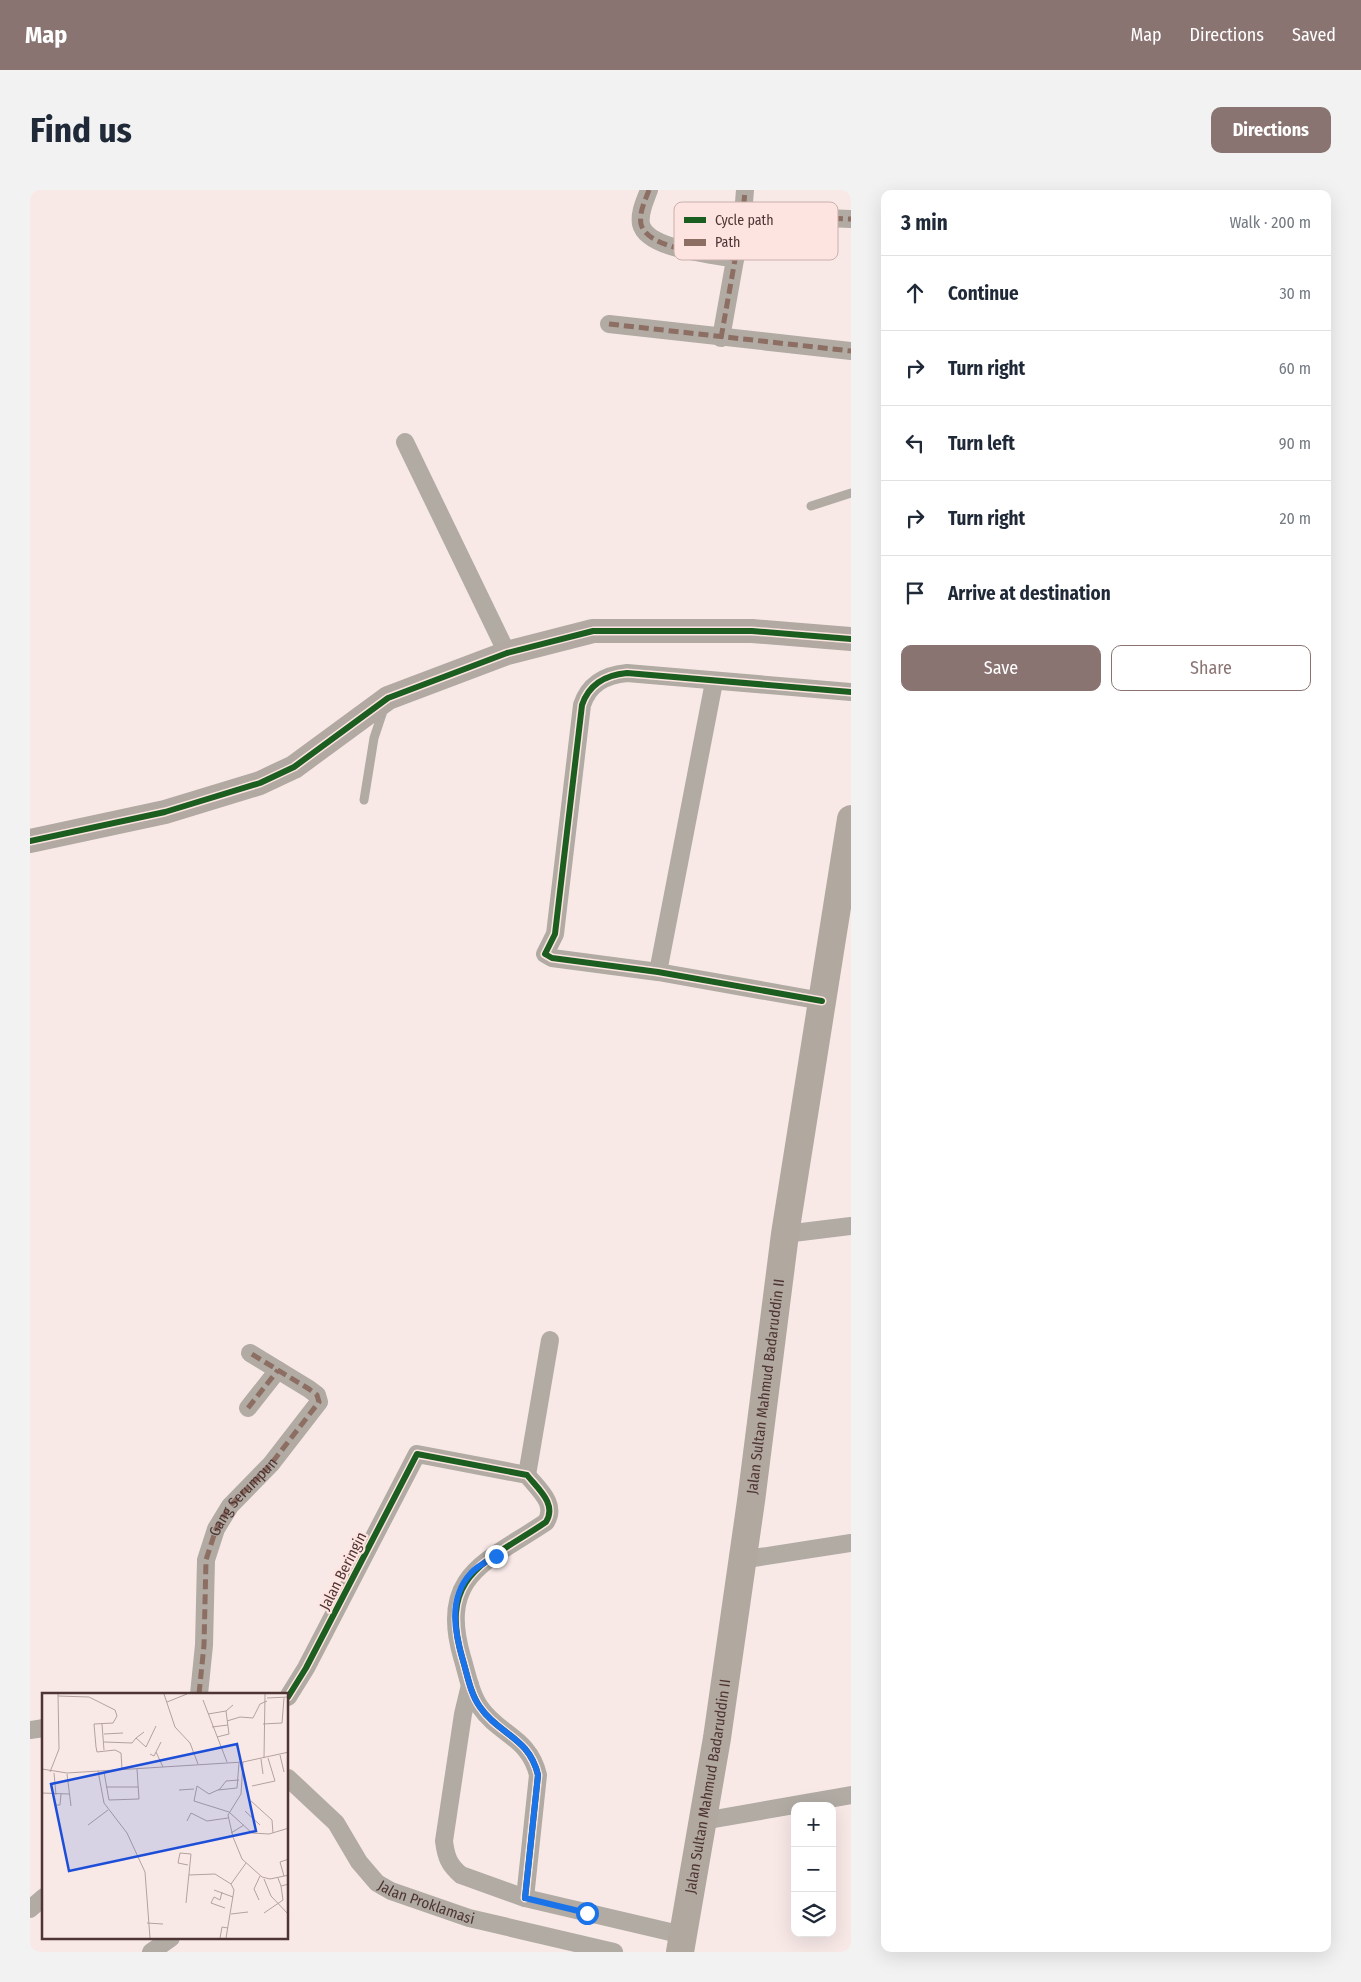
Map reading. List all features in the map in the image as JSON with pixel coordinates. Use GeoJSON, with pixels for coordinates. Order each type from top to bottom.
{"type":"FeatureCollection","features":[{"type":"Feature","properties":{"kind":"highway","name":"Jalan Sultan Mahmud Badaruddin II"},"geometry":{"type":"LineString","coordinates":[[682,1943],[703,1821],[741,1560],[785,1234],[822,1001],[848,862],[851,819]]}},
{"type":"Feature","properties":{"kind":"street"},"geometry":{"type":"LineString","coordinates":[[649,190],[641,211],[641,225],[646,232],[659,241],[674,246]]}},
{"type":"Feature","properties":{"kind":"street"},"geometry":{"type":"LineString","coordinates":[[838,219],[851,219]]}},
{"type":"Feature","properties":{"kind":"street"},"geometry":{"type":"LineString","coordinates":[[721,338],[735,260]]}},
{"type":"Feature","properties":{"kind":"street"},"geometry":{"type":"LineString","coordinates":[[609,324],[851,351]]}},
{"type":"Feature","properties":{"kind":"street"},"geometry":{"type":"LineString","coordinates":[[405,442],[507,653]]}},
{"type":"Feature","properties":{"kind":"street"},"geometry":{"type":"LineString","coordinates":[[30,841],[165,812],[260,783],[294,767],[388,698],[507,653],[593,630],[752,631],[851,639]]}},
{"type":"Feature","properties":{"kind":"street"},"geometry":{"type":"LineString","coordinates":[[822,1001],[658,972],[552,958],[546,954],[555,934],[582,705],[585,695],[592,686],[614,674],[627,673],[714,682],[851,692]]}},
{"type":"Feature","properties":{"kind":"street"},"geometry":{"type":"LineString","coordinates":[[658,972],[714,682]]}},
{"type":"Feature","properties":{"kind":"street"},"geometry":{"type":"LineString","coordinates":[[785,1234],[851,1226]]}},
{"type":"Feature","properties":{"kind":"street"},"geometry":{"type":"LineString","coordinates":[[525,1898],[538,1775],[534,1759],[516,1739],[480,1707],[470,1685],[454,1622],[456,1602],[461,1588],[471,1573],[546,1522],[550,1516],[551,1510],[548,1503],[527,1475],[550,1340]]}},
{"type":"Feature","properties":{"kind":"street","name":"Gang Serumpun"},"geometry":{"type":"LineString","coordinates":[[199,1693],[204,1645],[206,1560],[216,1529],[230,1506],[271,1464],[319,1402],[317,1395],[309,1389],[250,1353]]}},
{"type":"Feature","properties":{"kind":"street"},"geometry":{"type":"LineString","coordinates":[[248,1408],[278,1370]]}},
{"type":"Feature","properties":{"kind":"street","name":"Jalan Beringin"},"geometry":{"type":"LineString","coordinates":[[289,1695],[306,1668],[417,1454],[527,1475]]}},
{"type":"Feature","properties":{"kind":"street"},"geometry":{"type":"LineString","coordinates":[[741,1560],[851,1543]]}},
{"type":"Feature","properties":{"kind":"street"},"geometry":{"type":"LineString","coordinates":[[470,1685],[444,1841],[446,1858],[452,1868],[461,1875],[525,1898],[682,1943]]}},
{"type":"Feature","properties":{"kind":"street","name":"Jalan Proklamasi"},"geometry":{"type":"LineString","coordinates":[[289,1779],[336,1823],[359,1862],[377,1882],[391,1891],[469,1918],[614,1952]]}},
{"type":"Feature","properties":{"kind":"street"},"geometry":{"type":"LineString","coordinates":[[703,1821],[851,1796]]}},
{"type":"Feature","properties":{"kind":"street"},"geometry":{"type":"LineString","coordinates":[[30,1909],[42,1899]]}},
{"type":"Feature","properties":{"kind":"street"},"geometry":{"type":"LineString","coordinates":[[154,1951],[168,1940]]}},
{"type":"Feature","properties":{"kind":"lane"},"geometry":{"type":"LineString","coordinates":[[811,506],[851,493]]}},
{"type":"Feature","properties":{"kind":"lane"},"geometry":{"type":"LineString","coordinates":[[364,800],[374,738],[388,698]]}},
{"type":"Feature","properties":{"kind":"marked path"},"geometry":{"type":"LineString","coordinates":[[649,190],[641,215],[641,224],[646,233],[655,240],[674,247]]}},
{"type":"Feature","properties":{"kind":"marked path"},"geometry":{"type":"LineString","coordinates":[[744,202],[745,190]]}},
{"type":"Feature","properties":{"kind":"marked path"},"geometry":{"type":"LineString","coordinates":[[838,219],[851,219]]}},
{"type":"Feature","properties":{"kind":"marked path"},"geometry":{"type":"LineString","coordinates":[[721,338],[735,260]]}},
{"type":"Feature","properties":{"kind":"marked path"},"geometry":{"type":"LineString","coordinates":[[609,324],[851,351]]}},
{"type":"Feature","properties":{"kind":"marked path"},"geometry":{"type":"LineString","coordinates":[[199,1693],[204,1645],[206,1560],[216,1529],[230,1506],[271,1464],[319,1402],[317,1395],[309,1389],[250,1353]]}},
{"type":"Feature","properties":{"kind":"marked path"},"geometry":{"type":"LineString","coordinates":[[248,1408],[278,1370]]}},
{"type":"Feature","properties":{"kind":"cycle path"},"geometry":{"type":"LineString","coordinates":[[30,841],[165,812],[260,783],[294,767],[388,698],[507,653],[593,631],[752,631],[851,639]]}},
{"type":"Feature","properties":{"kind":"cycle path"},"geometry":{"type":"LineString","coordinates":[[822,1001],[658,972],[552,958],[545,954],[555,934],[582,705],[589,691],[594,686],[605,678],[627,673],[851,692]]}},
{"type":"Feature","properties":{"kind":"cycle path"},"geometry":{"type":"LineString","coordinates":[[289,1695],[306,1668],[417,1454],[527,1475],[548,1503],[549,1515],[546,1522],[487,1560],[473,1573],[462,1588],[457,1607],[456,1629],[467,1676],[480,1707],[528,1752],[534,1762],[538,1775],[525,1898]]}},
{"type":"Feature","properties":{"kind":"route"},"geometry":{"type":"LineString","coordinates":[[496,1556],[471,1573],[461,1588],[456,1602],[454,1622],[459,1645],[470,1685],[480,1707],[494,1722],[516,1739],[534,1759],[538,1775],[525,1898],[587,1913]]}}]}
